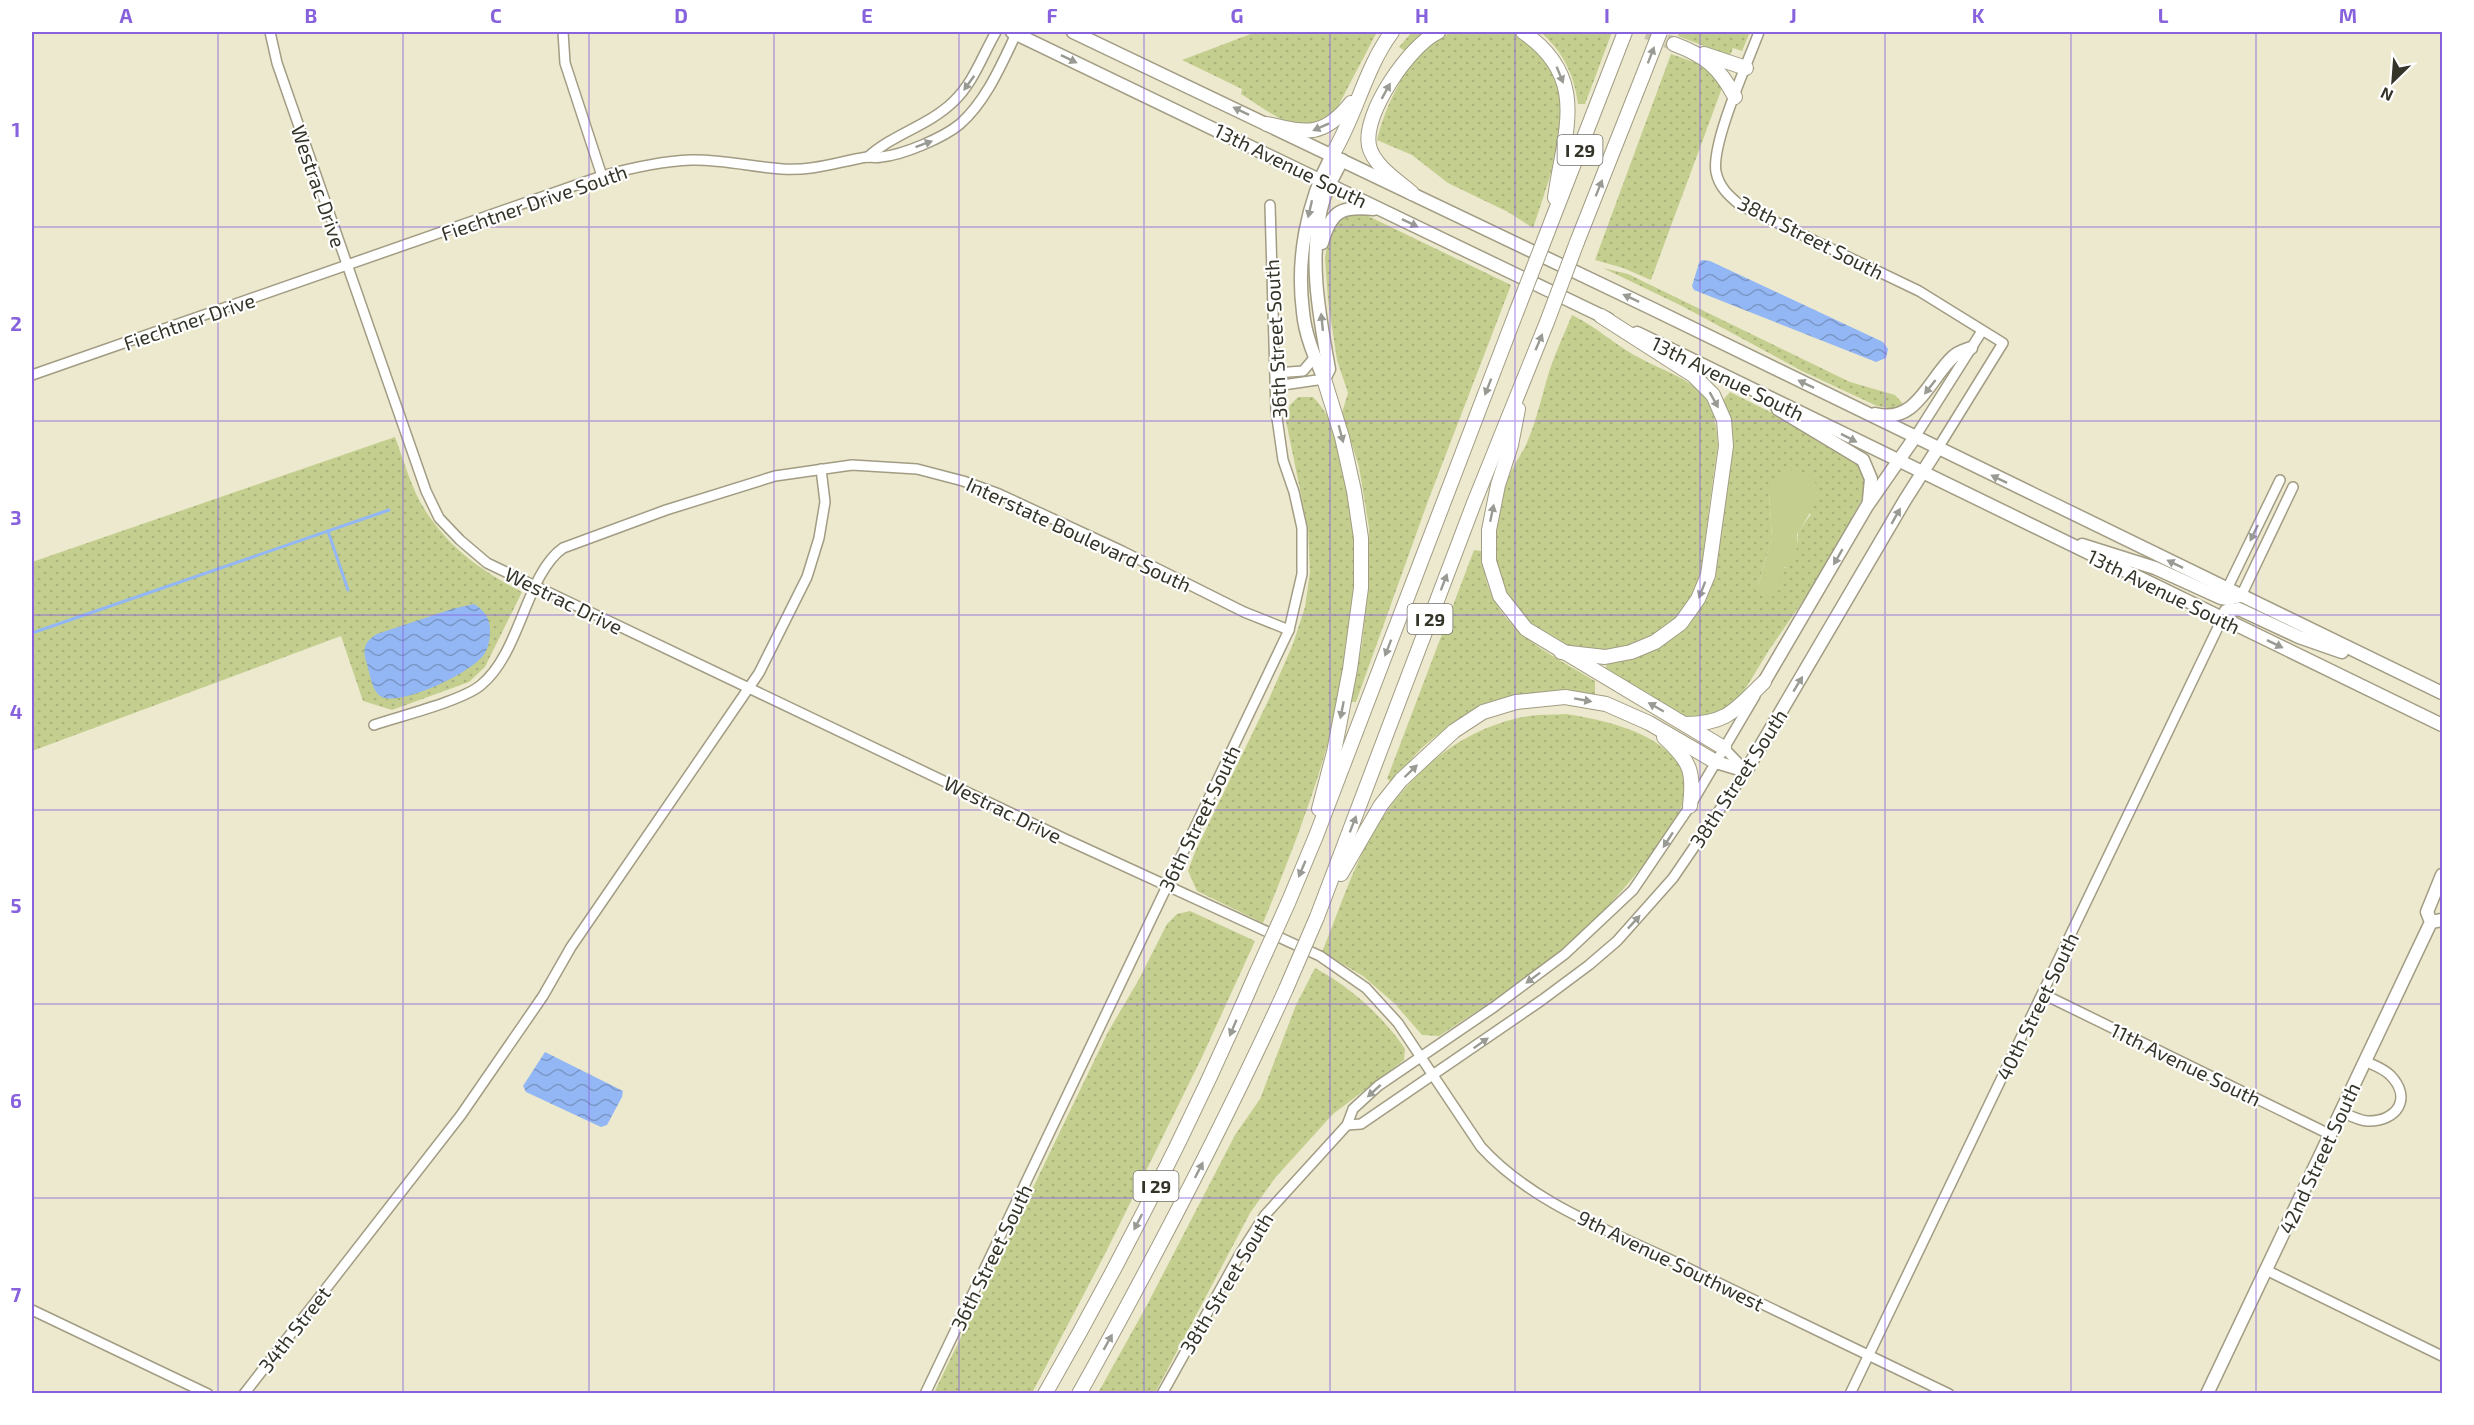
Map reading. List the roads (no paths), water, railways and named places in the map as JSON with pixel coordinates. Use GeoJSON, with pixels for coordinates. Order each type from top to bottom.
{"type":"FeatureCollection","features":[{"type":"Feature","properties":{"kind":"highway"},"geometry":{"type":"LineString","coordinates":[[1337,157],[1341,140],[1361,90],[1392,32]]}},
{"type":"Feature","properties":{"kind":"highway"},"geometry":{"type":"LineString","coordinates":[[1412,193],[1377,162],[1369,146],[1370,129],[1378,106],[1401,65],[1422,42],[1438,32]]}},
{"type":"Feature","properties":{"kind":"highway"},"geometry":{"type":"LineString","coordinates":[[1523,32],[1541,44],[1559,69],[1568,96],[1568,131],[1550,226]]}},
{"type":"Feature","properties":{"kind":"highway","name":"I 29"},"geometry":{"type":"LineString","coordinates":[[1045,1394],[1106,1288],[1216,1067],[1288,903],[1316,836],[1625,32]]}},
{"type":"Feature","properties":{"kind":"highway","name":"I 29"},"geometry":{"type":"LineString","coordinates":[[1079,1394],[1138,1288],[1244,1083],[1319,912],[1474,503],[1660,32]]}},
{"type":"Feature","properties":{"kind":"highway"},"geometry":{"type":"LineString","coordinates":[[1674,44],[1746,68]]}},
{"type":"Feature","properties":{"kind":"highway"},"geometry":{"type":"LineString","coordinates":[[1693,51],[1722,74],[1735,97]]}},
{"type":"Feature","properties":{"kind":"highway"},"geometry":{"type":"LineString","coordinates":[[1267,124],[1302,132],[1314,131],[1341,116],[1361,90]]}},
{"type":"Feature","properties":{"kind":"highway"},"geometry":{"type":"LineString","coordinates":[[1561,652],[1605,657],[1631,652],[1655,642],[1681,623],[1698,599],[1708,575],[1726,446],[1724,420],[1713,394],[1693,375],[1601,316]]}},
{"type":"Feature","properties":{"kind":"highway"},"geometry":{"type":"LineString","coordinates":[[1316,836],[1319,804],[1334,752],[1350,669],[1361,588],[1361,538],[1354,491],[1342,437],[1324,379]]}},
{"type":"Feature","properties":{"kind":"highway"},"geometry":{"type":"LineString","coordinates":[[1523,380],[1511,445],[1498,485],[1489,530],[1490,561],[1500,596],[1526,629],[1724,748]]}},
{"type":"Feature","properties":{"kind":"highway"},"geometry":{"type":"LineString","coordinates":[[1684,724],[1706,724],[1722,719],[1735,711],[1764,682]]}},
{"type":"Feature","properties":{"kind":"highway"},"geometry":{"type":"LineString","coordinates":[[1319,912],[1381,805],[1401,780],[1454,732],[1483,712],[1516,702],[1565,697],[1606,704],[1649,723],[1716,762]]}},
{"type":"Feature","properties":{"kind":"highway"},"geometry":{"type":"LineString","coordinates":[[1649,723],[1686,762],[1693,778],[1690,806]]}},
{"type":"Feature","properties":{"kind":"main road","name":"13th Avenue South"},"geometry":{"type":"LineString","coordinates":[[1015,32],[2442,725]]}},
{"type":"Feature","properties":{"kind":"main road","name":"13th Avenue South"},"geometry":{"type":"LineString","coordinates":[[1073,32],[1412,193],[2442,693]]}},
{"type":"Feature","properties":{"kind":"main road"},"geometry":{"type":"LineString","coordinates":[[1082,32],[1093,41]]}},
{"type":"Feature","properties":{"kind":"main road"},"geometry":{"type":"LineString","coordinates":[[1324,379],[1315,357],[1303,314],[1302,273],[1309,210],[1337,157]]}},
{"type":"Feature","properties":{"kind":"main road"},"geometry":{"type":"LineString","coordinates":[[1324,379],[1329,369],[1316,264],[1325,182]]}},
{"type":"Feature","properties":{"kind":"main road"},"geometry":{"type":"LineString","coordinates":[[1316,264],[1331,218],[1340,211],[1354,207],[1384,210]]}},
{"type":"Feature","properties":{"kind":"main road"},"geometry":{"type":"LineString","coordinates":[[1861,411],[1882,416],[1902,413],[1923,395],[1954,355],[1971,348]]}},
{"type":"Feature","properties":{"kind":"main road"},"geometry":{"type":"LineString","coordinates":[[1739,383],[1863,460],[1871,479],[1868,506]]}},
{"type":"Feature","properties":{"kind":"main road","name":"38th Street South"},"geometry":{"type":"LineString","coordinates":[[1764,682],[1868,506],[1915,437]]}},
{"type":"Feature","properties":{"kind":"main road","name":"38th Street South"},"geometry":{"type":"LineString","coordinates":[[1746,771],[1938,448]]}},
{"type":"Feature","properties":{"kind":"main road"},"geometry":{"type":"LineString","coordinates":[[2047,534],[2155,568],[2221,598],[2241,596]]}},
{"type":"Feature","properties":{"kind":"main road"},"geometry":{"type":"LineString","coordinates":[[2222,619],[2226,611],[2239,609],[2299,637],[2345,654],[2377,662]]}},
{"type":"Feature","properties":{"kind":"main road"},"geometry":{"type":"LineString","coordinates":[[1716,762],[1746,771]]}},
{"type":"Feature","properties":{"kind":"main road","name":"42nd Street South"},"geometry":{"type":"LineString","coordinates":[[2206,1394],[2340,1111],[2437,921],[2427,912],[2442,875]]}},
{"type":"Feature","properties":{"kind":"street","name":"Westrac Drive"},"geometry":{"type":"LineString","coordinates":[[270,32],[277,63],[426,491],[439,518],[460,540],[487,563],[536,588],[1063,838],[1320,956],[1366,988],[1398,1023],[1421,1057]]}},
{"type":"Feature","properties":{"kind":"street"},"geometry":{"type":"LineString","coordinates":[[563,32],[565,63],[571,86],[602,176]]}},
{"type":"Feature","properties":{"kind":"street","name":"Fiechtner Drive South"},"geometry":{"type":"LineString","coordinates":[[868,157],[881,145],[935,116],[953,102],[976,74],[996,32]]}},
{"type":"Feature","properties":{"kind":"street","name":"Fiechtner Drive South"},"geometry":{"type":"LineString","coordinates":[[347,267],[602,176],[672,161],[701,160],[800,169],[825,168],[868,157],[883,157],[929,143],[960,124],[973,110],[985,93],[1015,32]]}},
{"type":"Feature","properties":{"kind":"street","name":"38th Street South"},"geometry":{"type":"LineString","coordinates":[[1759,32],[1722,133],[1715,164],[1720,184],[1728,195],[1740,205],[1919,291],[2003,343],[1938,448]]}},
{"type":"Feature","properties":{"kind":"street","name":"36th Street South"},"geometry":{"type":"LineString","coordinates":[[925,1394],[1289,630],[1302,574],[1302,528],[1294,492],[1283,460],[1276,411],[1270,205]]}},
{"type":"Feature","properties":{"kind":"street","name":"Fiechtner Drive"},"geometry":{"type":"LineString","coordinates":[[32,375],[347,267]]}},
{"type":"Feature","properties":{"kind":"street","name":"38th Street South"},"geometry":{"type":"LineString","coordinates":[[1915,437],[1982,331]]}},
{"type":"Feature","properties":{"kind":"street"},"geometry":{"type":"LineString","coordinates":[[1275,373],[1303,371],[1315,357]]}},
{"type":"Feature","properties":{"kind":"street"},"geometry":{"type":"LineString","coordinates":[[1276,386],[1324,379]]}},
{"type":"Feature","properties":{"kind":"street","name":"Interstate Boulevard South"},"geometry":{"type":"LineString","coordinates":[[374,725],[462,696],[480,687],[506,654],[536,588],[556,554],[574,543],[775,476],[852,465],[917,469],[984,488],[1122,551],[1245,612],[1289,630]]}},
{"type":"Feature","properties":{"kind":"street","name":"34th Street"},"geometry":{"type":"LineString","coordinates":[[244,1394],[461,1115],[543,996],[570,947],[750,688],[807,577],[819,538],[825,502],[821,469]]}},
{"type":"Feature","properties":{"kind":"street"},"geometry":{"type":"LineString","coordinates":[[2227,589],[2280,480]]}},
{"type":"Feature","properties":{"kind":"street"},"geometry":{"type":"LineString","coordinates":[[2241,596],[2293,487]]}},
{"type":"Feature","properties":{"kind":"street","name":"40th Street South"},"geometry":{"type":"LineString","coordinates":[[1850,1394],[2222,619]]}},
{"type":"Feature","properties":{"kind":"street","name":"38th Street South"},"geometry":{"type":"LineString","coordinates":[[1162,1394],[1211,1305],[1265,1215],[1347,1125],[1353,1109],[1378,1086],[1494,1007],[1565,954],[1633,890],[1690,806],[1764,682]]}},
{"type":"Feature","properties":{"kind":"street"},"geometry":{"type":"LineString","coordinates":[[1724,748],[1746,771]]}},
{"type":"Feature","properties":{"kind":"street","name":"38th Street South"},"geometry":{"type":"LineString","coordinates":[[1347,1125],[1361,1124],[1433,1075],[1589,965],[1617,941],[1673,878],[1746,771]]}},
{"type":"Feature","properties":{"kind":"street","name":"11th Avenue South"},"geometry":{"type":"LineString","coordinates":[[2043,994],[2329,1134]]}},
{"type":"Feature","properties":{"kind":"street","name":"9th Avenue Southwest"},"geometry":{"type":"LineString","coordinates":[[1421,1057],[1481,1147],[1496,1163],[1529,1189],[1949,1394]]}},
{"type":"Feature","properties":{"kind":"street"},"geometry":{"type":"LineString","coordinates":[[2340,1111],[2356,1119],[2375,1120],[2389,1117],[2398,1109],[2400,1098],[2396,1083],[2389,1074],[2365,1060]]}},
{"type":"Feature","properties":{"kind":"street"},"geometry":{"type":"LineString","coordinates":[[2266,1270],[2442,1356]]}},
{"type":"Feature","properties":{"kind":"street"},"geometry":{"type":"LineString","coordinates":[[32,1310],[208,1394]]}},
{"type":"Feature","properties":{"kind":"water"},"geometry":{"type":"Polygon","coordinates":[[[1702,260],[1710,261],[1883,342],[1888,349],[1886,358],[1876,362],[1694,290],[1692,286],[1702,260]]]}},
{"type":"Feature","properties":{"kind":"water"},"geometry":{"type":"Polygon","coordinates":[[[474,604],[486,615],[490,626],[487,648],[478,661],[453,678],[420,692],[392,698],[379,695],[372,682],[365,654],[365,646],[369,640],[377,634],[474,604]]]}},
{"type":"Feature","properties":{"kind":"water"},"geometry":{"type":"Polygon","coordinates":[[[545,1052],[623,1091],[607,1125],[601,1127],[526,1092],[523,1086],[545,1052]]]}},
{"type":"Feature","properties":{"kind":"waterway"},"geometry":{"type":"LineString","coordinates":[[32,633],[389,510]]}},
{"type":"Feature","properties":{"kind":"waterway"},"geometry":{"type":"LineString","coordinates":[[328,531],[348,590]]}},
{"type":"Feature","properties":{"kind":"tunnel"},"geometry":{"type":"LineString","coordinates":[[1647,32],[1674,44]]}}]}
